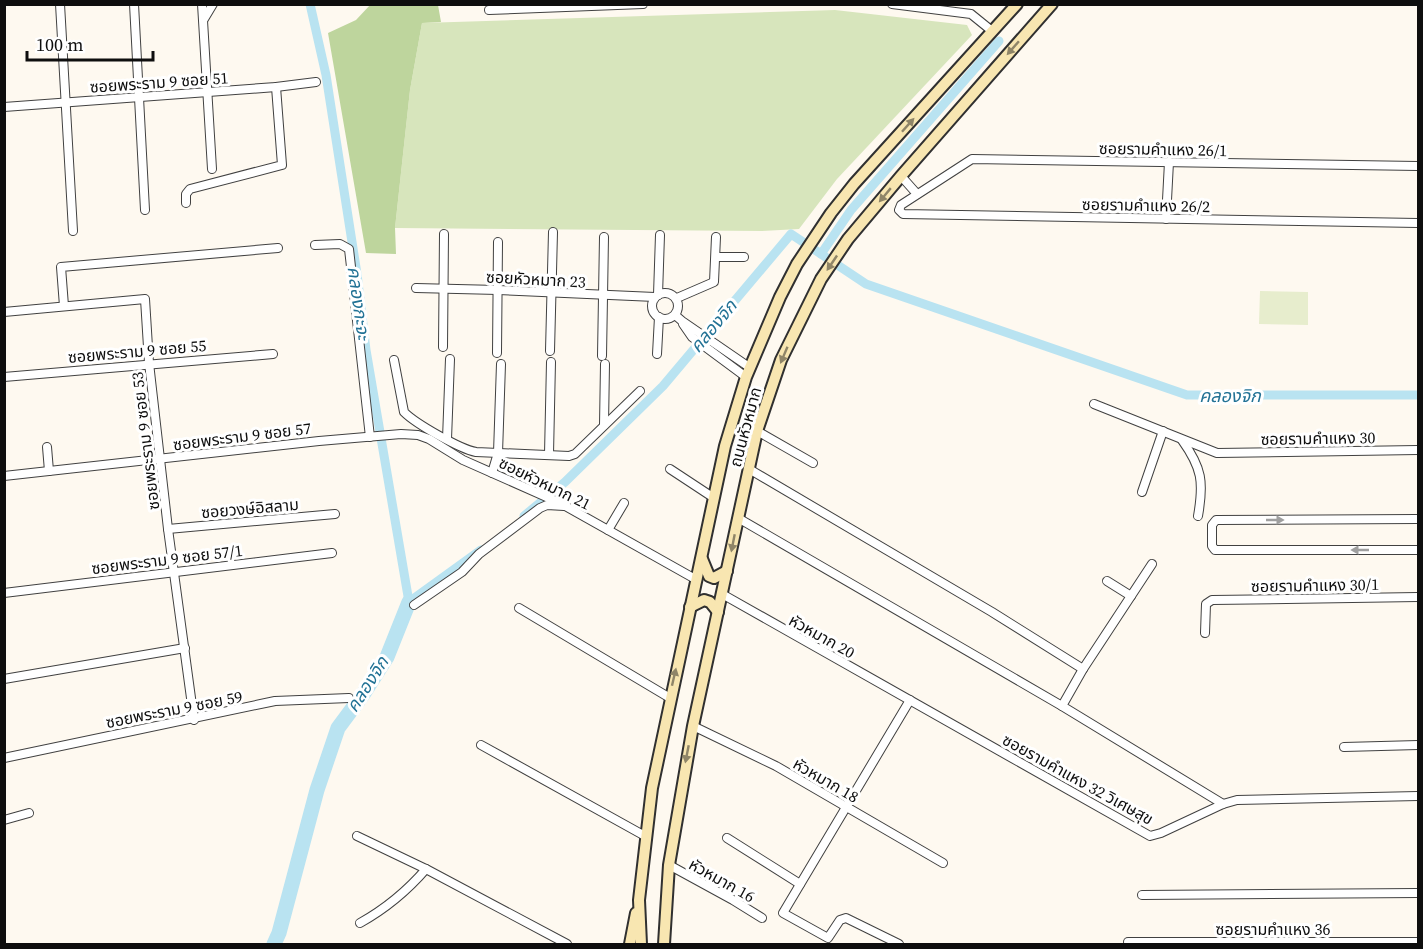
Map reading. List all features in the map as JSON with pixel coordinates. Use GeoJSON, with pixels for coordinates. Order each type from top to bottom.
{"type":"FeatureCollection","features":[{"type":"Feature","properties":{"kind":"main road","name":"ถนนหัวหมาก"},"geometry":{"type":"LineString","coordinates":[[641,945],[639,900],[652,788],[725,446],[748,372],[780,297],[797,264],[831,213],[854,184],[1017,4]]}},
{"type":"Feature","properties":{"kind":"main road","name":"ถนนหัวหมาก"},"geometry":{"type":"LineString","coordinates":[[664,945],[669,865],[693,726],[757,431],[781,360],[821,279],[858,227],[1052,4]]}},
{"type":"Feature","properties":{"kind":"main road"},"geometry":{"type":"LineString","coordinates":[[702,558],[709,576],[714,578],[727,571]]}},
{"type":"Feature","properties":{"kind":"main road"},"geometry":{"type":"LineString","coordinates":[[690,607],[704,600],[710,602],[718,612]]}},
{"type":"Feature","properties":{"kind":"main road"},"geometry":{"type":"LineString","coordinates":[[630,945],[639,900]]}},
{"type":"Feature","properties":{"kind":"street"},"geometry":{"type":"LineString","coordinates":[[60,4],[74,231]]}},
{"type":"Feature","properties":{"kind":"street"},"geometry":{"type":"LineString","coordinates":[[134,4],[145,210]]}},
{"type":"Feature","properties":{"kind":"street"},"geometry":{"type":"LineString","coordinates":[[202,4],[212,169]]}},
{"type":"Feature","properties":{"kind":"street"},"geometry":{"type":"LineString","coordinates":[[204,20],[213,4]]}},
{"type":"Feature","properties":{"kind":"street"},"geometry":{"type":"LineString","coordinates":[[489,10],[643,4]]}},
{"type":"Feature","properties":{"kind":"street"},"geometry":{"type":"LineString","coordinates":[[892,4],[971,14],[992,31]]}},
{"type":"Feature","properties":{"kind":"street","name":"ซอยพระราม 9 ซอย 51"},"geometry":{"type":"LineString","coordinates":[[4,107],[316,82]]}},
{"type":"Feature","properties":{"kind":"street"},"geometry":{"type":"LineString","coordinates":[[186,203],[186,194],[190,189],[282,165],[276,87]]}},
{"type":"Feature","properties":{"kind":"street","name":"ซอยรามคำแหง 26/1"},"geometry":{"type":"LineString","coordinates":[[916,194],[972,159],[1419,166]]}},
{"type":"Feature","properties":{"kind":"street"},"geometry":{"type":"LineString","coordinates":[[1167,219],[1168,162]]}},
{"type":"Feature","properties":{"kind":"street"},"geometry":{"type":"LineString","coordinates":[[901,176],[916,194]]}},
{"type":"Feature","properties":{"kind":"street","name":"ซอยรามคำแหง 26/2"},"geometry":{"type":"LineString","coordinates":[[916,194],[901,204],[900,213],[1419,223]]}},
{"type":"Feature","properties":{"kind":"street"},"geometry":{"type":"LineString","coordinates":[[550,351],[553,232]]}},
{"type":"Feature","properties":{"kind":"street"},"geometry":{"type":"LineString","coordinates":[[442,347],[444,234]]}},
{"type":"Feature","properties":{"kind":"street"},"geometry":{"type":"LineString","coordinates":[[660,235],[657,296],[653,310],[659,317],[667,319],[675,315],[678,306],[676,298],[714,282],[716,237]]}},
{"type":"Feature","properties":{"kind":"street"},"geometry":{"type":"LineString","coordinates":[[604,237],[604,425]]}},
{"type":"Feature","properties":{"kind":"street"},"geometry":{"type":"LineString","coordinates":[[496,353],[498,242]]}},
{"type":"Feature","properties":{"kind":"street"},"geometry":{"type":"LineString","coordinates":[[315,245],[340,244],[349,249],[372,436]]}},
{"type":"Feature","properties":{"kind":"street"},"geometry":{"type":"LineString","coordinates":[[64,306],[61,267],[278,248]]}},
{"type":"Feature","properties":{"kind":"street"},"geometry":{"type":"LineString","coordinates":[[716,257],[744,257]]}},
{"type":"Feature","properties":{"kind":"street","name":"ซอยหัวหมาก 23"},"geometry":{"type":"LineString","coordinates":[[416,288],[604,295],[657,296],[670,293],[676,298]]}},
{"type":"Feature","properties":{"kind":"street","name":"ซอยพระราม 9 ซอย 53"},"geometry":{"type":"LineString","coordinates":[[4,312],[145,299],[149,363],[168,529],[194,720]]}},
{"type":"Feature","properties":{"kind":"street"},"geometry":{"type":"LineString","coordinates":[[675,315],[723,350],[748,372]]}},
{"type":"Feature","properties":{"kind":"street"},"geometry":{"type":"LineString","coordinates":[[657,354],[659,317]]}},
{"type":"Feature","properties":{"kind":"street"},"geometry":{"type":"LineString","coordinates":[[682,321],[692,338],[719,358],[748,372]]}},
{"type":"Feature","properties":{"kind":"street","name":"ซอยพระราม 9 ซอย 55"},"geometry":{"type":"LineString","coordinates":[[4,377],[273,354]]}},
{"type":"Feature","properties":{"kind":"street"},"geometry":{"type":"LineString","coordinates":[[447,439],[450,359]]}},
{"type":"Feature","properties":{"kind":"street"},"geometry":{"type":"LineString","coordinates":[[394,360],[404,412],[470,451],[569,456],[575,454],[640,391]]}},
{"type":"Feature","properties":{"kind":"street"},"geometry":{"type":"LineString","coordinates":[[549,454],[551,362]]}},
{"type":"Feature","properties":{"kind":"street"},"geometry":{"type":"LineString","coordinates":[[492,473],[498,453],[501,364]]}},
{"type":"Feature","properties":{"kind":"street"},"geometry":{"type":"LineString","coordinates":[[1094,404],[1181,438],[1194,457],[1200,476],[1203,491],[1198,516]]}},
{"type":"Feature","properties":{"kind":"street"},"geometry":{"type":"LineString","coordinates":[[757,431],[813,463]]}},
{"type":"Feature","properties":{"kind":"street"},"geometry":{"type":"LineString","coordinates":[[1143,492],[1163,431]]}},
{"type":"Feature","properties":{"kind":"street","name":"ซอยหัวหมาก 21"},"geometry":{"type":"LineString","coordinates":[[372,436],[400,434],[429,439],[463,460],[562,504],[696,580]]}},
{"type":"Feature","properties":{"kind":"street","name":"ซอยพระราม 9 ซอย 57"},"geometry":{"type":"LineString","coordinates":[[4,476],[372,436]]}},
{"type":"Feature","properties":{"kind":"street","name":"ซอยรามคำแหง 30"},"geometry":{"type":"LineString","coordinates":[[1181,438],[1218,453],[1419,450]]}},
{"type":"Feature","properties":{"kind":"street"},"geometry":{"type":"LineString","coordinates":[[46,447],[49,471]]}},
{"type":"Feature","properties":{"kind":"street"},"geometry":{"type":"LineString","coordinates":[[669,469],[714,498]]}},
{"type":"Feature","properties":{"kind":"street"},"geometry":{"type":"LineString","coordinates":[[748,469],[992,612],[1083,669]]}},
{"type":"Feature","properties":{"kind":"street"},"geometry":{"type":"LineString","coordinates":[[608,530],[624,503]]}},
{"type":"Feature","properties":{"kind":"street"},"geometry":{"type":"LineString","coordinates":[[414,605],[462,572],[479,554],[543,506],[562,504]]}},
{"type":"Feature","properties":{"kind":"street","name":"ซอยวงษ์อิสลาม"},"geometry":{"type":"LineString","coordinates":[[168,529],[335,514]]}},
{"type":"Feature","properties":{"kind":"street"},"geometry":{"type":"LineString","coordinates":[[738,518],[1062,706],[1223,804]]}},
{"type":"Feature","properties":{"kind":"street"},"geometry":{"type":"LineString","coordinates":[[1419,519],[1216,520],[1212,525],[1212,546],[1215,550],[1419,550]]}},
{"type":"Feature","properties":{"kind":"street","name":"ซอยพระราม 9 ซอย 57/1"},"geometry":{"type":"LineString","coordinates":[[4,593],[332,553]]}},
{"type":"Feature","properties":{"kind":"street"},"geometry":{"type":"LineString","coordinates":[[1062,706],[1083,669],[1152,564]]}},
{"type":"Feature","properties":{"kind":"street"},"geometry":{"type":"LineString","coordinates":[[1107,581],[1131,596]]}},
{"type":"Feature","properties":{"kind":"street","name":"หัวหมาก 20"},"geometry":{"type":"LineString","coordinates":[[722,594],[910,700]]}},
{"type":"Feature","properties":{"kind":"street","name":"ซอยรามคำแหง 30/1"},"geometry":{"type":"LineString","coordinates":[[1205,633],[1206,604],[1212,600],[1419,597]]}},
{"type":"Feature","properties":{"kind":"street"},"geometry":{"type":"LineString","coordinates":[[519,608],[670,698]]}},
{"type":"Feature","properties":{"kind":"street"},"geometry":{"type":"LineString","coordinates":[[4,679],[185,648]]}},
{"type":"Feature","properties":{"kind":"street","name":"ซอยพระราม 9 ซอย 59"},"geometry":{"type":"LineString","coordinates":[[4,758],[194,720],[275,701],[349,698]]}},
{"type":"Feature","properties":{"kind":"street"},"geometry":{"type":"LineString","coordinates":[[899,945],[846,918],[840,920],[827,941],[783,913],[910,700]]}},
{"type":"Feature","properties":{"kind":"street","name":"ซอยรามคำแหง 32 วิเศษสุข"},"geometry":{"type":"LineString","coordinates":[[910,700],[1147,835],[1153,836],[1161,833],[1223,804],[1237,801],[1419,796]]}},
{"type":"Feature","properties":{"kind":"street","name":"หัวหมาก 18"},"geometry":{"type":"LineString","coordinates":[[693,726],[776,766],[943,863]]}},
{"type":"Feature","properties":{"kind":"street"},"geometry":{"type":"LineString","coordinates":[[481,745],[645,836]]}},
{"type":"Feature","properties":{"kind":"street"},"geometry":{"type":"LineString","coordinates":[[1344,747],[1419,746]]}},
{"type":"Feature","properties":{"kind":"street"},"geometry":{"type":"LineString","coordinates":[[4,820],[29,813]]}},
{"type":"Feature","properties":{"kind":"street"},"geometry":{"type":"LineString","coordinates":[[357,836],[426,869],[567,945]]}},
{"type":"Feature","properties":{"kind":"street"},"geometry":{"type":"LineString","coordinates":[[727,838],[800,884]]}},
{"type":"Feature","properties":{"kind":"street","name":"หัวหมาก 16"},"geometry":{"type":"LineString","coordinates":[[669,865],[762,918]]}},
{"type":"Feature","properties":{"kind":"street"},"geometry":{"type":"LineString","coordinates":[[360,923],[397,898],[426,869]]}},
{"type":"Feature","properties":{"kind":"street"},"geometry":{"type":"LineString","coordinates":[[1142,895],[1419,893]]}},
{"type":"Feature","properties":{"kind":"street","name":"ซอยรามคำแหง 36"},"geometry":{"type":"LineString","coordinates":[[1128,942],[1419,942]]}},
{"type":"Feature","properties":{"kind":"green space"},"geometry":{"type":"Polygon","coordinates":[[[371,4],[438,5],[441,22],[422,23],[410,90],[395,228],[396,254],[366,253],[328,33],[356,20],[371,4]]]}},
{"type":"Feature","properties":{"kind":"green space"},"geometry":{"type":"Polygon","coordinates":[[[835,10],[967,25],[972,35],[837,179],[799,229],[762,231],[395,228],[410,90],[422,23],[835,10]]]}},
{"type":"Feature","properties":{"kind":"green space"},"geometry":{"type":"Polygon","coordinates":[[[1260,291],[1308,292],[1308,325],[1259,324],[1260,291]]]}},
{"type":"Feature","properties":{"kind":"waterway","name":"คลองกะจะ"},"geometry":{"type":"LineString","coordinates":[[310,4],[326,75],[357,274],[366,350],[409,602],[481,550]]}},
{"type":"Feature","properties":{"kind":"waterway"},"geometry":{"type":"LineString","coordinates":[[821,254],[851,210],[999,41]]}},
{"type":"Feature","properties":{"kind":"waterway","name":"คลองจิก"},"geometry":{"type":"LineString","coordinates":[[524,516],[565,482],[663,386],[791,234],[866,284],[1187,395],[1418,395]]}},
{"type":"Feature","properties":{"kind":"waterway","name":"คลองจิก"},"geometry":{"type":"LineString","coordinates":[[274,944],[279,933],[317,790],[338,728],[387,657],[409,602]]}}]}
